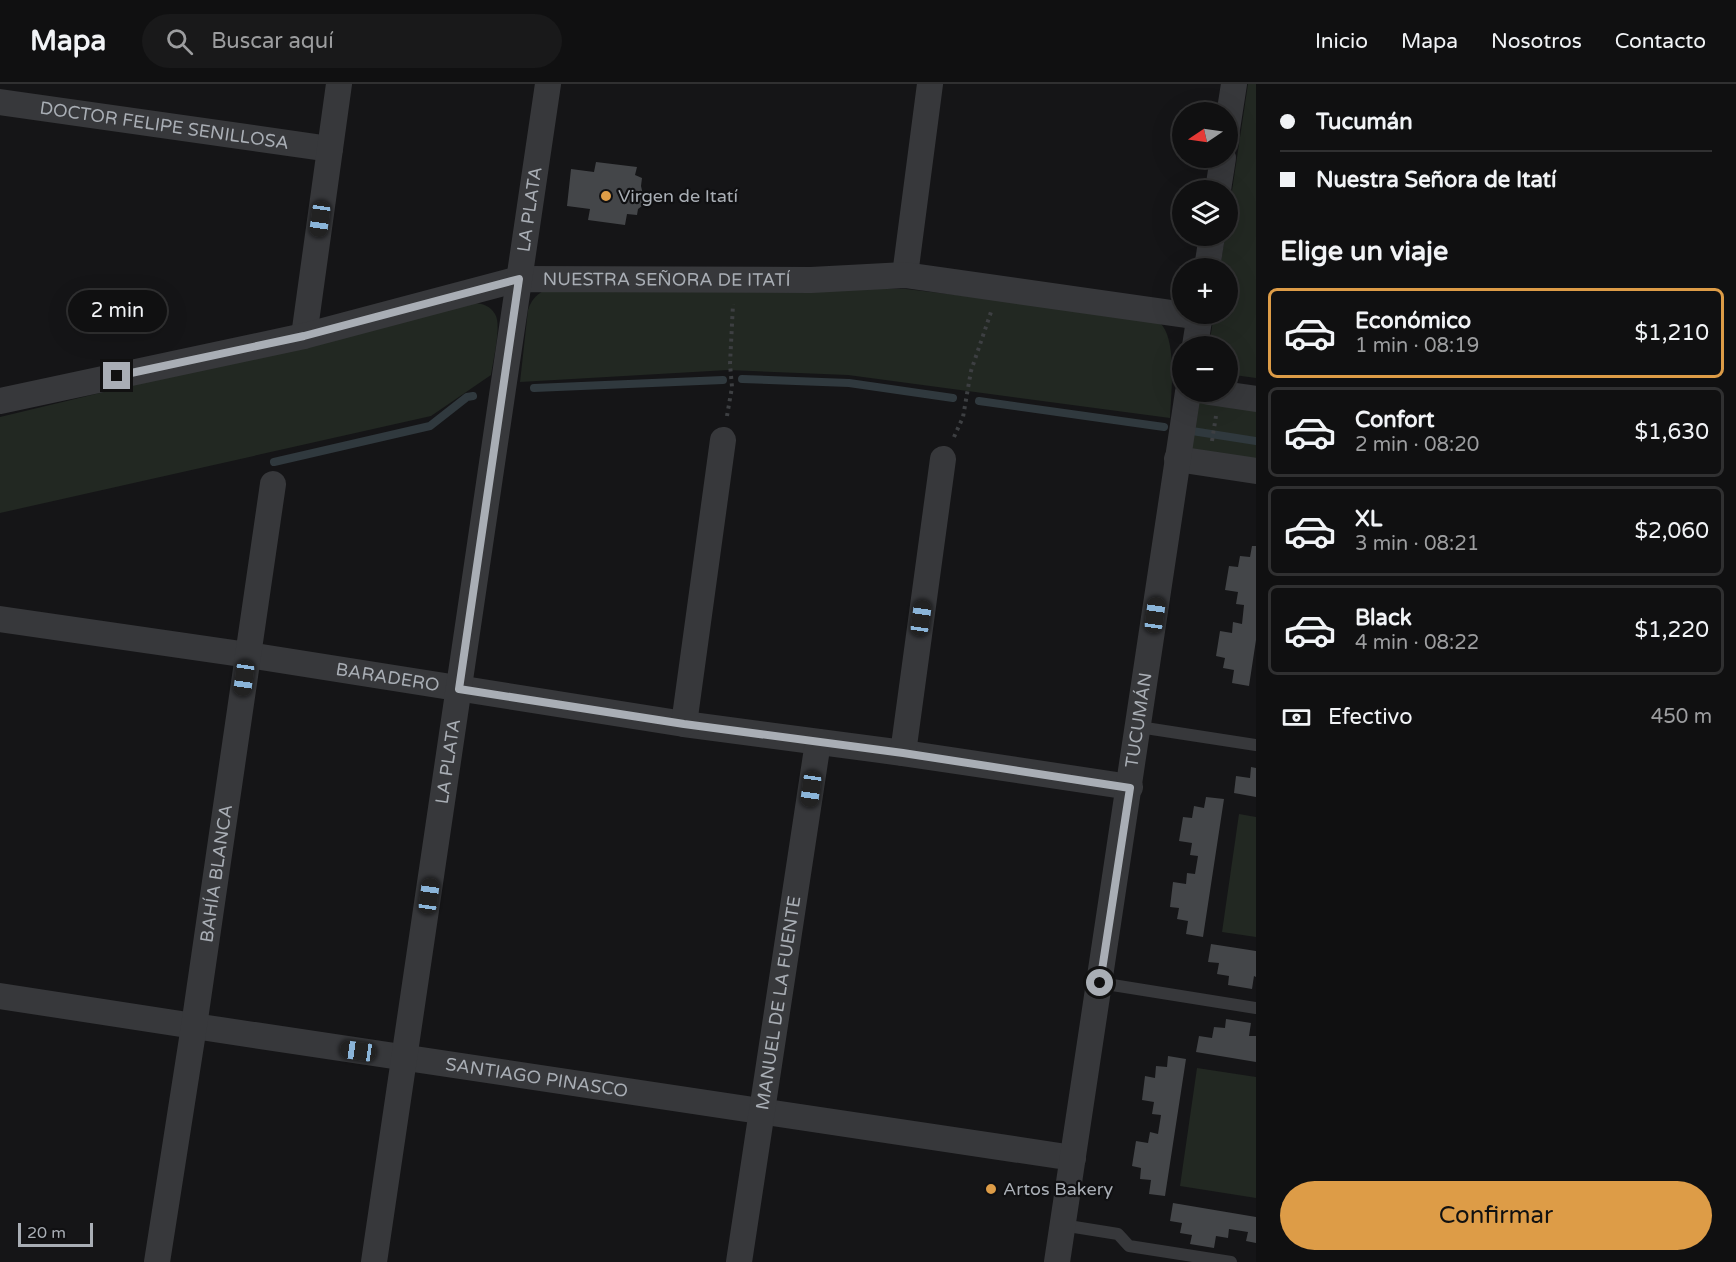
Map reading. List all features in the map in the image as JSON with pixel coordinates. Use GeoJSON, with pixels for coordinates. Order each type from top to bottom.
{"type":"FeatureCollection","features":[{"type":"Feature","properties":{"kind":"street"},"geometry":{"type":"LineString","coordinates":[[304,336],[339,84]]}},
{"type":"Feature","properties":{"kind":"street","name":"LA PLATA"},"geometry":{"type":"LineString","coordinates":[[374,1262],[548,84]]}},
{"type":"Feature","properties":{"kind":"street"},"geometry":{"type":"LineString","coordinates":[[905,275],[930,84]]}},
{"type":"Feature","properties":{"kind":"street"},"geometry":{"type":"LineString","coordinates":[[1231,102],[1234,84]]}},
{"type":"Feature","properties":{"kind":"street","name":"DOCTOR FELIPE SENILLOSA"},"geometry":{"type":"LineString","coordinates":[[0,102],[330,149]]}},
{"type":"Feature","properties":{"kind":"street","name":"NUESTRA SEÑORA DE ITATÍ"},"geometry":{"type":"LineString","coordinates":[[0,401],[304,336],[519,279],[811,279],[905,275],[1172,311]]}},
{"type":"Feature","properties":{"kind":"street"},"geometry":{"type":"LineString","coordinates":[[1238,396],[1256,399]]}},
{"type":"Feature","properties":{"kind":"street","name":"TUCUMÁN"},"geometry":{"type":"LineString","coordinates":[[1057,1262],[1186,402]]}},
{"type":"Feature","properties":{"kind":"street"},"geometry":{"type":"LineString","coordinates":[[684,724],[723,440]]}},
{"type":"Feature","properties":{"kind":"street"},"geometry":{"type":"LineString","coordinates":[[903,753],[943,459]]}},
{"type":"Feature","properties":{"kind":"street"},"geometry":{"type":"LineString","coordinates":[[1177,459],[1256,471]]}},
{"type":"Feature","properties":{"kind":"street","name":"BAHÍA BLANCA"},"geometry":{"type":"LineString","coordinates":[[157,1262],[273,484]]}},
{"type":"Feature","properties":{"kind":"street","name":"BARADERO"},"geometry":{"type":"LineString","coordinates":[[0,619],[248,655],[684,724],[903,753],[1130,788]]}},
{"type":"Feature","properties":{"kind":"street","name":"MANUEL DE LA FUENTE"},"geometry":{"type":"LineString","coordinates":[[739,1262],[818,742]]}},
{"type":"Feature","properties":{"kind":"street","name":"SANTIAGO PINASCO"},"geometry":{"type":"LineString","coordinates":[[0,996],[1072,1158]]}},
{"type":"Feature","properties":{"kind":"lane"},"geometry":{"type":"LineString","coordinates":[[1139,727],[1256,745]]}},
{"type":"Feature","properties":{"kind":"lane"},"geometry":{"type":"LineString","coordinates":[[1100,983],[1256,1008]]}},
{"type":"Feature","properties":{"kind":"lane"},"geometry":{"type":"LineString","coordinates":[[1062,1225],[1118,1234],[1129,1246],[1231,1262]]}},
{"type":"Feature","properties":{"kind":"path"},"geometry":{"type":"LineString","coordinates":[[723,440],[732,387],[730,364],[734,279]]}},
{"type":"Feature","properties":{"kind":"path"},"geometry":{"type":"LineString","coordinates":[[943,459],[963,417],[972,371],[992,311],[995,288]]}},
{"type":"Feature","properties":{"kind":"path"},"geometry":{"type":"LineString","coordinates":[[1211,443],[1214,425]]}},
{"type":"Feature","properties":{"kind":"shaded area"},"geometry":{"type":"Polygon","coordinates":[[[1248,84],[1256,84],[1256,378],[1238,376],[1238,336],[1211,336],[1212,324],[1238,324],[1238,258],[1222,258],[1223,246],[1238,246],[1238,180],[1234,180],[1235,168],[1238,168],[1238,151],[1248,84]]]}},
{"type":"Feature","properties":{"kind":"shaded area"},"geometry":{"type":"Polygon","coordinates":[[[906,289],[1149,318],[1162,325],[1170,344],[1172,370],[1170,418],[848,375],[728,370],[520,382],[528,310],[530,304],[543,291],[906,289]]]}},
{"type":"Feature","properties":{"kind":"shaded area"},"geometry":{"type":"Polygon","coordinates":[[[475,303],[489,307],[497,319],[491,375],[431,416],[0,513],[0,417],[475,303]]]}},
{"type":"Feature","properties":{"kind":"shaded area"},"geometry":{"type":"Polygon","coordinates":[[[1199,402],[1256,409],[1256,460],[1191,449],[1199,402]]]}},
{"type":"Feature","properties":{"kind":"shaded area"},"geometry":{"type":"Polygon","coordinates":[[[1239,814],[1256,817],[1256,937],[1222,932],[1239,814]]]}},
{"type":"Feature","properties":{"kind":"shaded area"},"geometry":{"type":"Polygon","coordinates":[[[1197,1068],[1256,1077],[1256,1198],[1180,1186],[1197,1068]]]}},
{"type":"Feature","properties":{"kind":"building","name":"Virgen de Itatí"},"geometry":{"type":"Polygon","coordinates":[[[596,162],[637,167],[635,175],[642,178],[644,199],[637,215],[627,214],[625,225],[588,220],[590,209],[567,206],[571,169],[594,172],[596,162]]]}},
{"type":"Feature","properties":{"kind":"building"},"geometry":{"type":"Polygon","coordinates":[[[1252,546],[1256,546],[1256,640],[1249,686],[1232,683],[1234,670],[1223,668],[1225,658],[1216,656],[1220,631],[1232,633],[1233,622],[1242,624],[1244,605],[1236,604],[1238,592],[1225,590],[1229,566],[1238,567],[1240,556],[1250,557],[1252,546]]]}},
{"type":"Feature","properties":{"kind":"building"},"geometry":{"type":"Polygon","coordinates":[[[1251,767],[1256,768],[1256,797],[1234,793],[1236,776],[1250,778],[1251,767]]]}},
{"type":"Feature","properties":{"kind":"building"},"geometry":{"type":"Polygon","coordinates":[[[1206,797],[1224,799],[1203,937],[1186,934],[1188,921],[1177,919],[1179,908],[1170,907],[1173,882],[1186,884],[1187,873],[1195,874],[1198,856],[1190,855],[1192,843],[1179,841],[1183,817],[1192,818],[1194,806],[1204,808],[1206,797]]]}},
{"type":"Feature","properties":{"kind":"building"},"geometry":{"type":"Polygon","coordinates":[[[1211,944],[1256,951],[1256,977],[1254,976],[1252,989],[1228,985],[1229,976],[1217,974],[1219,963],[1208,962],[1211,944]]]}},
{"type":"Feature","properties":{"kind":"building"},"geometry":{"type":"Polygon","coordinates":[[[1226,1019],[1251,1023],[1249,1036],[1256,1036],[1256,1062],[1196,1052],[1199,1036],[1212,1038],[1214,1027],[1225,1028],[1226,1019]]]}},
{"type":"Feature","properties":{"kind":"building"},"geometry":{"type":"Polygon","coordinates":[[[1168,1056],[1186,1059],[1165,1196],[1149,1194],[1151,1180],[1140,1179],[1141,1168],[1132,1166],[1136,1141],[1148,1143],[1150,1132],[1158,1134],[1161,1115],[1152,1114],[1154,1102],[1142,1100],[1145,1076],[1155,1078],[1156,1066],[1167,1067],[1168,1056]]]}},
{"type":"Feature","properties":{"kind":"building"},"geometry":{"type":"Polygon","coordinates":[[[1173,1203],[1256,1217],[1256,1243],[1246,1241],[1248,1232],[1229,1229],[1228,1238],[1216,1236],[1214,1248],[1190,1244],[1192,1235],[1180,1233],[1182,1223],[1170,1221],[1173,1203]]]}},
{"type":"Feature","properties":{"kind":"waterway"},"geometry":{"type":"LineString","coordinates":[[742,379],[849,383],[953,398]]}},
{"type":"Feature","properties":{"kind":"waterway"},"geometry":{"type":"LineString","coordinates":[[534,388],[723,380]]}},
{"type":"Feature","properties":{"kind":"waterway"},"geometry":{"type":"LineString","coordinates":[[274,462],[430,426],[467,397],[473,396]]}},
{"type":"Feature","properties":{"kind":"waterway"},"geometry":{"type":"LineString","coordinates":[[979,401],[1164,427]]}},
{"type":"Feature","properties":{"kind":"waterway"},"geometry":{"type":"LineString","coordinates":[[1192,431],[1256,441]]}},
{"type":"Feature","properties":{"kind":"place","name":"Virgen de Itatí"},"geometry":{"type":"Point","coordinates":[606,196]}},
{"type":"Feature","properties":{"kind":"place","name":"Artos Bakery"},"geometry":{"type":"Point","coordinates":[991,1189]}},
{"type":"Feature","properties":{"kind":"route"},"geometry":{"type":"LineString","coordinates":[[117,376],[304,336],[519,279],[459,689],[1130,788],[1100,983]]}}]}
